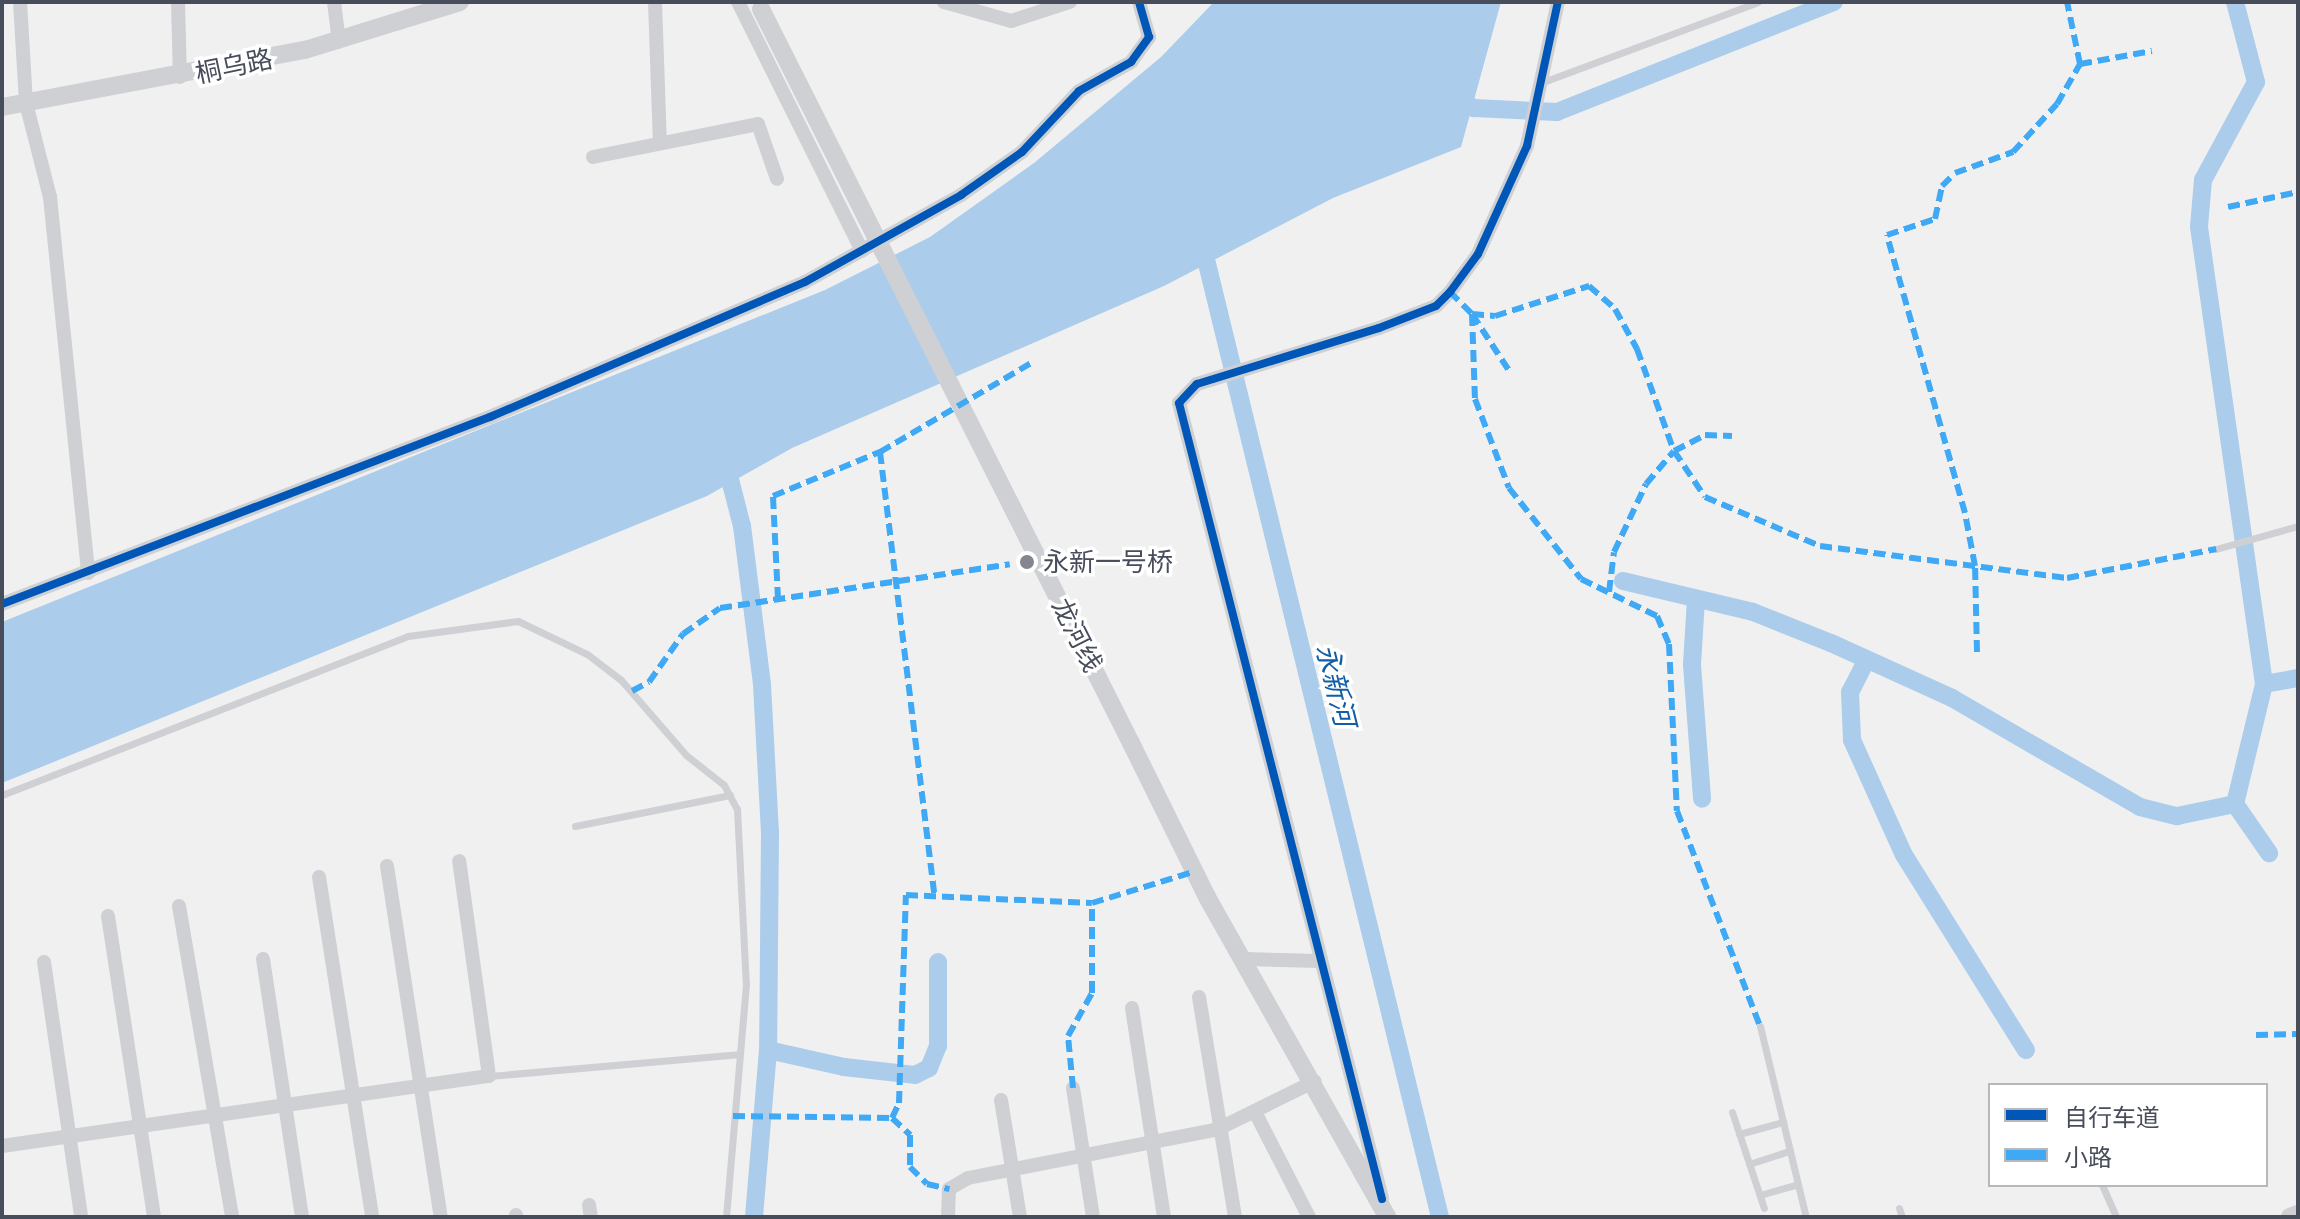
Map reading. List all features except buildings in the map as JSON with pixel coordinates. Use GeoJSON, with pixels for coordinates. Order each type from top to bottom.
{"type":"FeatureCollection","features":[{"type":"Feature","properties":{"kind":"street"},"geometry":{"type":"LineString","coordinates":[[20,2],[26,103],[50,197],[88,573]]}},
{"type":"Feature","properties":{"kind":"street"},"geometry":{"type":"LineString","coordinates":[[178,2],[180,77]]}},
{"type":"Feature","properties":{"kind":"street"},"geometry":{"type":"LineString","coordinates":[[334,2],[339,42]]}},
{"type":"Feature","properties":{"kind":"street"},"geometry":{"type":"LineString","coordinates":[[406,2],[409,21]]}},
{"type":"Feature","properties":{"kind":"street","name":"桐乌路"},"geometry":{"type":"LineString","coordinates":[[2,107],[180,77],[339,42],[460,2]]}},
{"type":"Feature","properties":{"kind":"street"},"geometry":{"type":"LineString","coordinates":[[655,2],[660,142]]}},
{"type":"Feature","properties":{"kind":"street"},"geometry":{"type":"LineString","coordinates":[[738,2],[862,251]]}},
{"type":"Feature","properties":{"kind":"street"},"geometry":{"type":"LineString","coordinates":[[947,2],[1011,21],[1070,2]]}},
{"type":"Feature","properties":{"kind":"street"},"geometry":{"type":"LineString","coordinates":[[2,604],[520,404],[763,301],[862,251],[961,195],[1022,152],[1079,91],[1131,62],[1149,37],[1139,2]]}},
{"type":"Feature","properties":{"kind":"street"},"geometry":{"type":"LineString","coordinates":[[1384,1208],[1180,424],[1179,403],[1197,384],[1271,364],[1436,306],[1478,254],[1530,134],[1536,88],[1558,2]]}},
{"type":"Feature","properties":{"kind":"street","name":"龙河线"},"geometry":{"type":"LineString","coordinates":[[760,6],[1131,743],[1244,959],[1384,1208]]}},
{"type":"Feature","properties":{"kind":"street"},"geometry":{"type":"LineString","coordinates":[[593,157],[758,124],[777,179]]}},
{"type":"Feature","properties":{"kind":"street"},"geometry":{"type":"LineString","coordinates":[[2,1146],[489,1076],[459,861]]}},
{"type":"Feature","properties":{"kind":"street"},"geometry":{"type":"LineString","coordinates":[[387,866],[441,1217]]}},
{"type":"Feature","properties":{"kind":"street"},"geometry":{"type":"LineString","coordinates":[[319,877],[372,1217]]}},
{"type":"Feature","properties":{"kind":"street"},"geometry":{"type":"LineString","coordinates":[[179,906],[232,1217]]}},
{"type":"Feature","properties":{"kind":"street"},"geometry":{"type":"LineString","coordinates":[[108,916],[154,1217]]}},
{"type":"Feature","properties":{"kind":"street"},"geometry":{"type":"LineString","coordinates":[[263,959],[302,1217]]}},
{"type":"Feature","properties":{"kind":"street"},"geometry":{"type":"LineString","coordinates":[[1244,959],[1320,961]]}},
{"type":"Feature","properties":{"kind":"street"},"geometry":{"type":"LineString","coordinates":[[44,962],[81,1217]]}},
{"type":"Feature","properties":{"kind":"street"},"geometry":{"type":"LineString","coordinates":[[1199,997],[1235,1217]]}},
{"type":"Feature","properties":{"kind":"street"},"geometry":{"type":"LineString","coordinates":[[1132,1008],[1164,1217]]}},
{"type":"Feature","properties":{"kind":"street"},"geometry":{"type":"LineString","coordinates":[[948,1217],[949,1189],[1012,1169],[1153,1146],[1220,1129],[1256,1114],[1315,1081]]}},
{"type":"Feature","properties":{"kind":"street"},"geometry":{"type":"LineString","coordinates":[[1073,1088],[1093,1217]]}},
{"type":"Feature","properties":{"kind":"street"},"geometry":{"type":"LineString","coordinates":[[1001,1100],[1020,1217]]}},
{"type":"Feature","properties":{"kind":"street"},"geometry":{"type":"LineString","coordinates":[[1256,1114],[1309,1217]]}},
{"type":"Feature","properties":{"kind":"street"},"geometry":{"type":"LineString","coordinates":[[2290,1217],[2298,1214]]}},
{"type":"Feature","properties":{"kind":"lane"},"geometry":{"type":"LineString","coordinates":[[1536,88],[1758,2]]}},
{"type":"Feature","properties":{"kind":"lane"},"geometry":{"type":"LineString","coordinates":[[2216,549],[2298,526]]}},
{"type":"Feature","properties":{"kind":"lane"},"geometry":{"type":"LineString","coordinates":[[2,795],[408,636],[518,621],[621,680],[730,795],[739,822],[746,910],[726,1217]]}},
{"type":"Feature","properties":{"kind":"lane"},"geometry":{"type":"LineString","coordinates":[[575,826],[730,795]]}},
{"type":"Feature","properties":{"kind":"lane"},"geometry":{"type":"LineString","coordinates":[[1760,1026],[1787,1152],[1806,1217]]}},
{"type":"Feature","properties":{"kind":"lane"},"geometry":{"type":"LineString","coordinates":[[489,1076],[738,1054]]}},
{"type":"Feature","properties":{"kind":"lane"},"geometry":{"type":"LineString","coordinates":[[1732,1112],[1764,1208]]}},
{"type":"Feature","properties":{"kind":"lane"},"geometry":{"type":"LineString","coordinates":[[1739,1134],[1783,1122]]}},
{"type":"Feature","properties":{"kind":"lane"},"geometry":{"type":"LineString","coordinates":[[1749,1164],[1787,1152]]}},
{"type":"Feature","properties":{"kind":"lane"},"geometry":{"type":"LineString","coordinates":[[1760,1195],[1796,1185]]}},
{"type":"Feature","properties":{"kind":"lane"},"geometry":{"type":"LineString","coordinates":[[2103,1187],[2116,1217]]}},
{"type":"Feature","properties":{"kind":"lane"},"geometry":{"type":"LineString","coordinates":[[1899,1208],[1902,1217]]}},
{"type":"Feature","properties":{"kind":"water"},"geometry":{"type":"Polygon","coordinates":[[[1214,2],[1501,2],[1461,147],[1333,198],[1164,286],[792,448],[707,496],[2,783],[2,622],[825,290],[930,237],[1034,163],[1161,57],[1214,2]]]}},
{"type":"Feature","properties":{"kind":"waterway"},"geometry":{"type":"LineString","coordinates":[[1453,97],[1474,108],[1557,112],[1834,2]]}},
{"type":"Feature","properties":{"kind":"waterway"},"geometry":{"type":"LineString","coordinates":[[2235,2],[2256,82],[2203,180],[2199,227],[2264,684],[2235,804],[2269,853]]}},
{"type":"Feature","properties":{"kind":"waterway","name":"永新河"},"geometry":{"type":"LineString","coordinates":[[1201,239],[1440,1217]]}},
{"type":"Feature","properties":{"kind":"waterway"},"geometry":{"type":"LineString","coordinates":[[725,460],[742,526],[762,685],[770,833],[768,1050],[754,1217]]}},
{"type":"Feature","properties":{"kind":"waterway"},"geometry":{"type":"LineString","coordinates":[[1623,581],[1753,612],[1831,643],[1952,698],[2140,807],[2177,816],[2235,804]]}},
{"type":"Feature","properties":{"kind":"waterway"},"geometry":{"type":"LineString","coordinates":[[1696,599],[1692,665],[1702,799]]}},
{"type":"Feature","properties":{"kind":"waterway"},"geometry":{"type":"LineString","coordinates":[[1865,663],[1850,692],[1852,740],[1904,855],[2026,1050]]}},
{"type":"Feature","properties":{"kind":"waterway"},"geometry":{"type":"LineString","coordinates":[[2264,684],[2298,678]]}},
{"type":"Feature","properties":{"kind":"waterway"},"geometry":{"type":"LineString","coordinates":[[768,1050],[844,1067],[915,1075],[929,1068],[938,1046],[938,962]]}},
{"type":"Feature","properties":{"kind":"marked path"},"geometry":{"type":"LineString","coordinates":[[1977,652],[1975,566],[1965,513],[1887,235],[1935,219],[1942,186],[1955,173],[2013,152],[2057,104],[2080,64],[2067,2]]}},
{"type":"Feature","properties":{"kind":"marked path"},"geometry":{"type":"LineString","coordinates":[[2080,64],[2152,51]]}},
{"type":"Feature","properties":{"kind":"marked path"},"geometry":{"type":"LineString","coordinates":[[2228,207],[2298,192]]}},
{"type":"Feature","properties":{"kind":"marked path"},"geometry":{"type":"LineString","coordinates":[[1450,292],[1472,314],[1495,316],[1589,286],[1615,309],[1637,349],[1674,451],[1705,497],[1820,546],[2067,578],[2216,549]]}},
{"type":"Feature","properties":{"kind":"marked path"},"geometry":{"type":"LineString","coordinates":[[1472,314],[1475,399],[1509,488],[1581,579],[1657,616],[1669,644],[1677,811],[1760,1026]]}},
{"type":"Feature","properties":{"kind":"marked path"},"geometry":{"type":"LineString","coordinates":[[1472,314],[1510,372]]}},
{"type":"Feature","properties":{"kind":"marked path"},"geometry":{"type":"LineString","coordinates":[[778,599],[773,496],[880,452],[1033,362]]}},
{"type":"Feature","properties":{"kind":"marked path"},"geometry":{"type":"LineString","coordinates":[[1609,592],[1614,552],[1646,484],[1674,451],[1705,435],[1732,436]]}},
{"type":"Feature","properties":{"kind":"marked path"},"geometry":{"type":"LineString","coordinates":[[880,452],[935,897]]}},
{"type":"Feature","properties":{"kind":"marked path"},"geometry":{"type":"LineString","coordinates":[[632,691],[649,682],[683,634],[720,608],[1010,564]]}},
{"type":"Feature","properties":{"kind":"marked path"},"geometry":{"type":"LineString","coordinates":[[1073,1088],[1068,1036],[1092,993],[1092,903],[1193,872]]}},
{"type":"Feature","properties":{"kind":"marked path"},"geometry":{"type":"LineString","coordinates":[[733,1116],[892,1118],[899,1103],[906,895],[1092,903]]}},
{"type":"Feature","properties":{"kind":"marked path"},"geometry":{"type":"LineString","coordinates":[[2256,1035],[2298,1034]]}},
{"type":"Feature","properties":{"kind":"marked path"},"geometry":{"type":"LineString","coordinates":[[892,1118],[910,1135],[910,1167],[927,1184],[949,1189]]}},
{"type":"Feature","properties":{"kind":"cycle path"},"geometry":{"type":"LineString","coordinates":[[2,604],[490,417],[805,282],[961,195],[1022,152],[1079,91],[1131,62],[1149,37],[1139,2]]}},
{"type":"Feature","properties":{"kind":"cycle path"},"geometry":{"type":"LineString","coordinates":[[1382,1199],[1179,403],[1197,384],[1379,328],[1436,306],[1450,292],[1478,254],[1527,146],[1558,2]]}},
{"type":"Feature","properties":{"kind":"place","name":"永新一号桥"},"geometry":{"type":"Point","coordinates":[1027,562]}}]}
